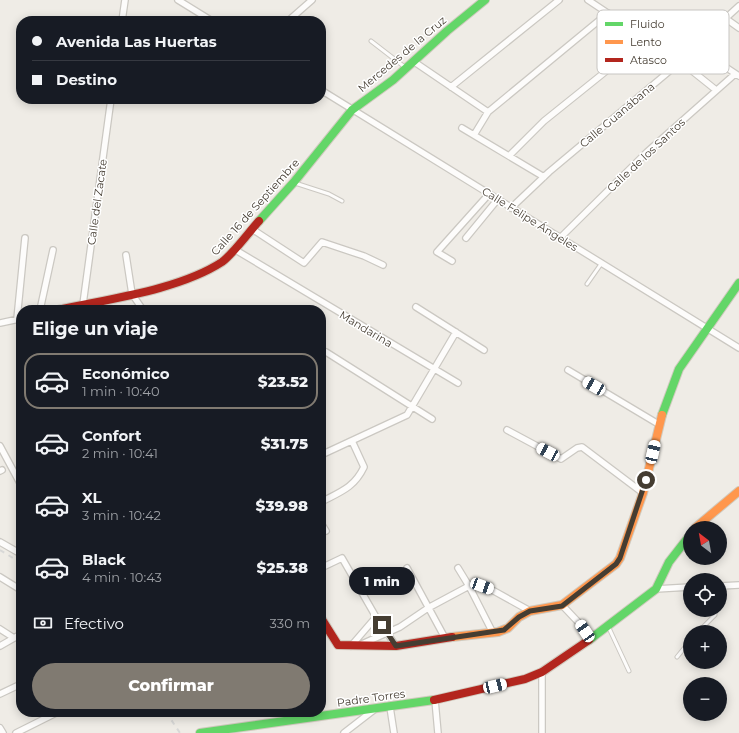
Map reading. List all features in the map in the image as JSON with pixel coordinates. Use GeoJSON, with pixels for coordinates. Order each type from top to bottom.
{"type":"FeatureCollection","features":[{"type":"Feature","properties":{"kind":"street"},"geometry":{"type":"LineString","coordinates":[[123,16],[125,0]]}},
{"type":"Feature","properties":{"kind":"street"},"geometry":{"type":"LineString","coordinates":[[178,0],[204,16]]}},
{"type":"Feature","properties":{"kind":"street"},"geometry":{"type":"LineString","coordinates":[[294,16],[312,0]]}},
{"type":"Feature","properties":{"kind":"street","name":"Mercedes de la Cruz"},"geometry":{"type":"LineString","coordinates":[[352,110],[406,68],[485,0]]}},
{"type":"Feature","properties":{"kind":"street"},"geometry":{"type":"LineString","coordinates":[[450,87],[559,0]]}},
{"type":"Feature","properties":{"kind":"street"},"geometry":{"type":"LineString","coordinates":[[588,0],[603,10]]}},
{"type":"Feature","properties":{"kind":"street","name":"Calle Guanábana"},"geometry":{"type":"LineString","coordinates":[[729,15],[739,6]]}},
{"type":"Feature","properties":{"kind":"street"},"geometry":{"type":"LineString","coordinates":[[729,21],[739,28]]}},
{"type":"Feature","properties":{"kind":"street"},"geometry":{"type":"LineString","coordinates":[[474,135],[488,112],[597,22]]}},
{"type":"Feature","properties":{"kind":"street"},"geometry":{"type":"LineString","coordinates":[[413,61],[488,112]]}},
{"type":"Feature","properties":{"kind":"street"},"geometry":{"type":"LineString","coordinates":[[509,156],[544,121],[602,74]]}},
{"type":"Feature","properties":{"kind":"street","name":"Calle Guanábana"},"geometry":{"type":"LineString","coordinates":[[511,208],[544,177],[667,74]]}},
{"type":"Feature","properties":{"kind":"street"},"geometry":{"type":"LineString","coordinates":[[696,74],[716,90]]}},
{"type":"Feature","properties":{"kind":"street","name":"Calle de los Santos"},"geometry":{"type":"LineString","coordinates":[[560,238],[648,152],[716,90],[737,75]]}},
{"type":"Feature","properties":{"kind":"street","name":"Calle Felipe Ángeles"},"geometry":{"type":"LineString","coordinates":[[326,93],[739,348]]}},
{"type":"Feature","properties":{"kind":"street","name":"Calle del Zacate"},"geometry":{"type":"LineString","coordinates":[[83,304],[110,104]]}},
{"type":"Feature","properties":{"kind":"street","name":"Calle 16 de Septiembre"},"geometry":{"type":"LineString","coordinates":[[79,305],[132,294],[208,270],[223,261],[294,182],[352,110]]}},
{"type":"Feature","properties":{"kind":"street"},"geometry":{"type":"LineString","coordinates":[[462,128],[544,177]]}},
{"type":"Feature","properties":{"kind":"street"},"geometry":{"type":"LineString","coordinates":[[452,261],[437,252],[489,194]]}},
{"type":"Feature","properties":{"kind":"street"},"geometry":{"type":"LineString","coordinates":[[466,238],[498,200]]}},
{"type":"Feature","properties":{"kind":"street"},"geometry":{"type":"LineString","coordinates":[[252,228],[304,263],[322,242],[364,256],[383,265]]}},
{"type":"Feature","properties":{"kind":"street"},"geometry":{"type":"LineString","coordinates":[[20,305],[25,238]]}},
{"type":"Feature","properties":{"kind":"street","name":"Mandarina"},"geometry":{"type":"LineString","coordinates":[[234,249],[458,383]]}},
{"type":"Feature","properties":{"kind":"street"},"geometry":{"type":"LineString","coordinates":[[41,305],[53,250]]}},
{"type":"Feature","properties":{"kind":"street"},"geometry":{"type":"LineString","coordinates":[[126,255],[132,294],[140,305]]}},
{"type":"Feature","properties":{"kind":"street"},"geometry":{"type":"LineString","coordinates":[[326,626],[338,645],[396,646],[446,638],[493,633],[508,628],[519,617],[530,611],[562,606],[616,564],[620,558],[643,493],[660,425],[679,369],[739,283]]}},
{"type":"Feature","properties":{"kind":"street"},"geometry":{"type":"LineString","coordinates":[[416,307],[484,350]]}},
{"type":"Feature","properties":{"kind":"street"},"geometry":{"type":"LineString","coordinates":[[0,323],[16,320]]}},
{"type":"Feature","properties":{"kind":"street"},"geometry":{"type":"LineString","coordinates":[[326,453],[398,420],[407,414],[456,332]]}},
{"type":"Feature","properties":{"kind":"street"},"geometry":{"type":"LineString","coordinates":[[326,352],[432,419]]}},
{"type":"Feature","properties":{"kind":"street"},"geometry":{"type":"LineString","coordinates":[[568,370],[660,425]]}},
{"type":"Feature","properties":{"kind":"street"},"geometry":{"type":"LineString","coordinates":[[507,430],[561,459],[577,448],[582,448],[643,493]]}},
{"type":"Feature","properties":{"kind":"street"},"geometry":{"type":"LineString","coordinates":[[326,499],[352,486],[362,472],[364,467],[352,441]]}},
{"type":"Feature","properties":{"kind":"street"},"geometry":{"type":"LineString","coordinates":[[0,446],[16,476]]}},
{"type":"Feature","properties":{"kind":"street"},"geometry":{"type":"LineString","coordinates":[[703,521],[739,491]]}},
{"type":"Feature","properties":{"kind":"street"},"geometry":{"type":"LineString","coordinates":[[0,542],[16,551]]}},
{"type":"Feature","properties":{"kind":"street"},"geometry":{"type":"LineString","coordinates":[[683,544],[668,562],[656,589],[683,587]]}},
{"type":"Feature","properties":{"kind":"street"},"geometry":{"type":"LineString","coordinates":[[326,566],[342,558],[376,617],[396,646]]}},
{"type":"Feature","properties":{"kind":"street"},"geometry":{"type":"LineString","coordinates":[[407,568],[446,638]]}},
{"type":"Feature","properties":{"kind":"street"},"geometry":{"type":"LineString","coordinates":[[458,568],[493,633]]}},
{"type":"Feature","properties":{"kind":"street"},"geometry":{"type":"LineString","coordinates":[[0,577],[16,587]]}},
{"type":"Feature","properties":{"kind":"street"},"geometry":{"type":"LineString","coordinates":[[727,586],[739,585]]}},
{"type":"Feature","properties":{"kind":"street"},"geometry":{"type":"LineString","coordinates":[[355,645],[400,627],[428,608],[469,586],[482,586],[530,611]]}},
{"type":"Feature","properties":{"kind":"street","name":"Padre Torres"},"geometry":{"type":"LineString","coordinates":[[326,716],[435,700],[525,679],[542,672],[589,640],[656,589]]}},
{"type":"Feature","properties":{"kind":"street"},"geometry":{"type":"LineString","coordinates":[[562,606],[580,624],[589,640]]}},
{"type":"Feature","properties":{"kind":"street"},"geometry":{"type":"LineString","coordinates":[[355,645],[376,617]]}},
{"type":"Feature","properties":{"kind":"street"},"geometry":{"type":"LineString","coordinates":[[0,629],[14,638],[0,646]]}},
{"type":"Feature","properties":{"kind":"street"},"geometry":{"type":"LineString","coordinates":[[542,672],[542,733]]}},
{"type":"Feature","properties":{"kind":"street"},"geometry":{"type":"LineString","coordinates":[[0,694],[16,686]]}},
{"type":"Feature","properties":{"kind":"street"},"geometry":{"type":"LineString","coordinates":[[435,700],[438,733]]}},
{"type":"Feature","properties":{"kind":"street"},"geometry":{"type":"LineString","coordinates":[[390,707],[394,733]]}},
{"type":"Feature","properties":{"kind":"street"},"geometry":{"type":"LineString","coordinates":[[344,733],[375,709]]}},
{"type":"Feature","properties":{"kind":"street"},"geometry":{"type":"LineString","coordinates":[[16,733],[48,717]]}},
{"type":"Feature","properties":{"kind":"street","name":"Padre Torres"},"geometry":{"type":"LineString","coordinates":[[200,733],[317,717]]}},
{"type":"Feature","properties":{"kind":"street"},"geometry":{"type":"LineString","coordinates":[[0,728],[3,733]]}},
{"type":"Feature","properties":{"kind":"lane"},"geometry":{"type":"LineString","coordinates":[[371,41],[406,68]]}},
{"type":"Feature","properties":{"kind":"lane"},"geometry":{"type":"LineString","coordinates":[[294,182],[329,194],[342,201]]}},
{"type":"Feature","properties":{"kind":"lane"},"geometry":{"type":"LineString","coordinates":[[587,284],[601,264]]}},
{"type":"Feature","properties":{"kind":"lane"},"geometry":{"type":"LineString","coordinates":[[705,625],[713,617]]}},
{"type":"Feature","properties":{"kind":"lane"},"geometry":{"type":"LineString","coordinates":[[608,625],[629,671]]}},
{"type":"Feature","properties":{"kind":"lane"},"geometry":{"type":"LineString","coordinates":[[677,657],[683,650]]}},
{"type":"Feature","properties":{"kind":"railway"},"geometry":{"type":"LineString","coordinates":[[0,550],[16,560]]}},
{"type":"Feature","properties":{"kind":"railway"},"geometry":{"type":"LineString","coordinates":[[169,717],[180,733]]}},
{"type":"Feature","properties":{"kind":"traffic: fast"},"geometry":{"type":"LineString","coordinates":[[259,221],[294,182],[352,110],[393,80],[447,31],[485,0]]}},
{"type":"Feature","properties":{"kind":"traffic: fast"},"geometry":{"type":"LineString","coordinates":[[662,415],[679,369],[739,283]]}},
{"type":"Feature","properties":{"kind":"traffic: fast"},"geometry":{"type":"LineString","coordinates":[[589,640],[656,589],[669,562],[683,544]]}},
{"type":"Feature","properties":{"kind":"traffic: fast"},"geometry":{"type":"LineString","coordinates":[[326,715],[434,700]]}},
{"type":"Feature","properties":{"kind":"traffic: fast"},"geometry":{"type":"LineString","coordinates":[[200,733],[313,717]]}},
{"type":"Feature","properties":{"kind":"traffic: slow"},"geometry":{"type":"LineString","coordinates":[[452,637],[498,632],[508,628],[519,617],[530,611],[562,605],[616,564],[620,558],[643,493],[662,415]]}},
{"type":"Feature","properties":{"kind":"traffic: slow"},"geometry":{"type":"LineString","coordinates":[[703,521],[739,491]]}},
{"type":"Feature","properties":{"kind":"traffic: jam"},"geometry":{"type":"LineString","coordinates":[[82,305],[164,287],[205,272],[222,262],[259,221]]}},
{"type":"Feature","properties":{"kind":"traffic: jam"},"geometry":{"type":"LineString","coordinates":[[326,626],[338,645],[396,646],[452,637]]}},
{"type":"Feature","properties":{"kind":"traffic: jam"},"geometry":{"type":"LineString","coordinates":[[434,700],[525,679],[542,672],[589,640]]}},
{"type":"Feature","properties":{"kind":"route"},"geometry":{"type":"LineString","coordinates":[[382,625],[396,646],[498,632],[508,628],[519,617],[530,611],[562,606],[616,564],[620,558],[643,493],[646,480]]}}]}
